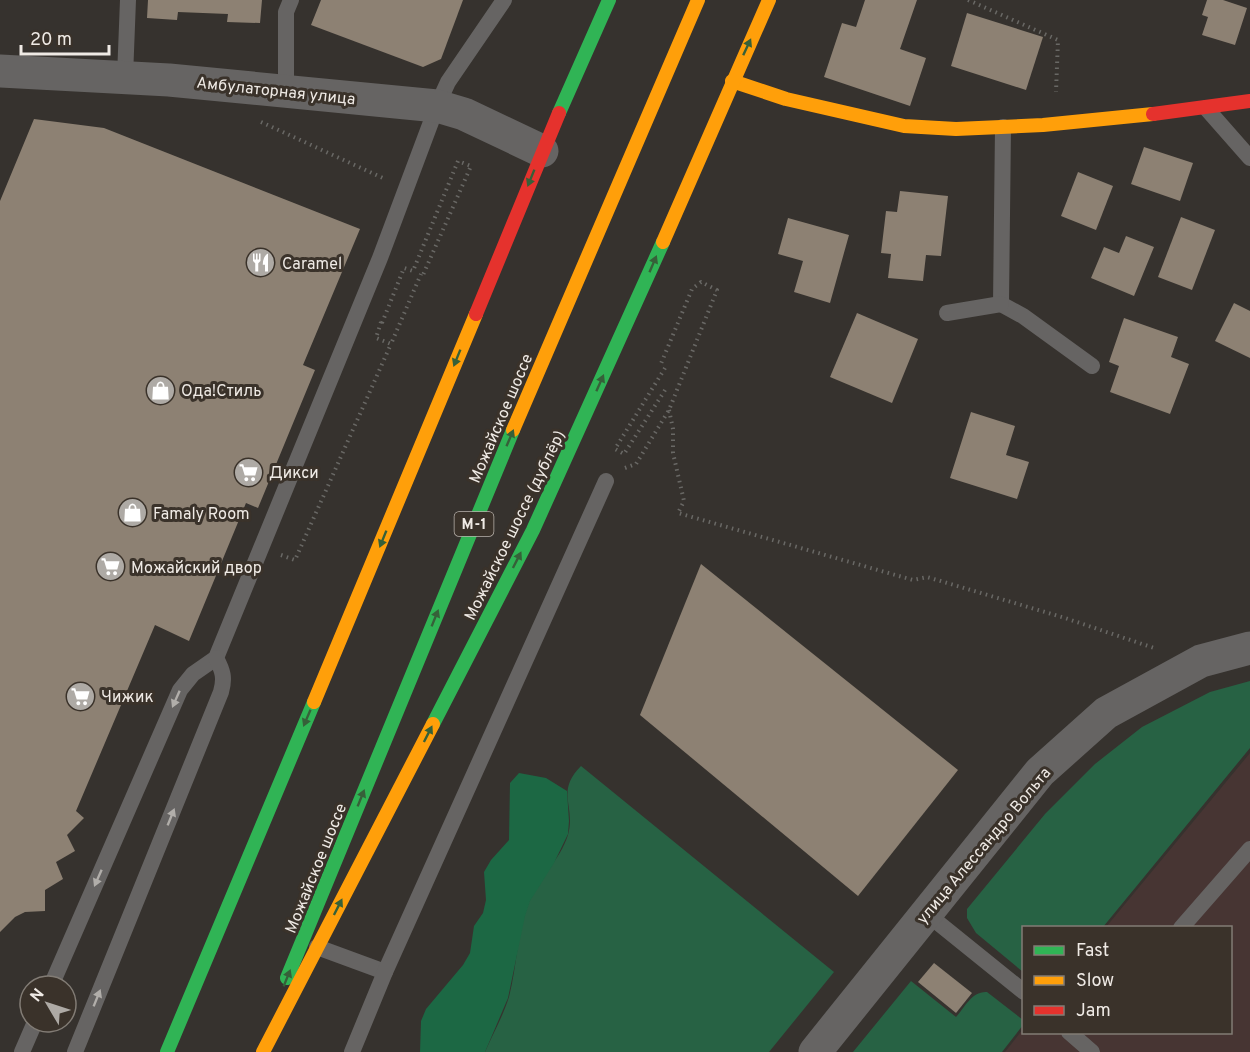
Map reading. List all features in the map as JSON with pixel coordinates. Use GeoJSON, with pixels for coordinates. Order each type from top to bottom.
{"type":"FeatureCollection","features":[{"type":"Feature","properties":{"kind":"main road"},"geometry":{"type":"LineString","coordinates":[[167,1052],[386,532],[548,138],[609,0]]}},
{"type":"Feature","properties":{"kind":"main road","name":"Можайское шоссе"},"geometry":{"type":"LineString","coordinates":[[257,1052],[494,476],[698,0]]}},
{"type":"Feature","properties":{"kind":"main road","name":"Можайское шоссе (дублёр)"},"geometry":{"type":"LineString","coordinates":[[263,1052],[533,530],[630,318],[769,0]]}},
{"type":"Feature","properties":{"kind":"main road"},"geometry":{"type":"LineString","coordinates":[[548,138],[574,45]]}},
{"type":"Feature","properties":{"kind":"main road"},"geometry":{"type":"LineString","coordinates":[[732,81],[786,99],[904,126],[956,129],[1148,115],[1250,101]]}},
{"type":"Feature","properties":{"kind":"street","name":"Амбулаторная улица"},"geometry":{"type":"LineString","coordinates":[[0,71],[169,80],[437,106],[548,138]]}},
{"type":"Feature","properties":{"kind":"street","name":"улица Алессандро Вольта"},"geometry":{"type":"LineString","coordinates":[[815,1052],[1040,772],[1106,713],[1201,661],[1250,648]]}},
{"type":"Feature","properties":{"kind":"lane"},"geometry":{"type":"LineString","coordinates":[[125,77],[128,0]]}},
{"type":"Feature","properties":{"kind":"lane"},"geometry":{"type":"LineString","coordinates":[[286,92],[286,12],[291,0]]}},
{"type":"Feature","properties":{"kind":"lane"},"geometry":{"type":"LineString","coordinates":[[56,974],[180,690],[193,674],[216,658],[380,258],[448,82],[504,0]]}},
{"type":"Feature","properties":{"kind":"lane"},"geometry":{"type":"LineString","coordinates":[[1206,108],[1250,158]]}},
{"type":"Feature","properties":{"kind":"lane"},"geometry":{"type":"LineString","coordinates":[[1000,304],[1003,127]]}},
{"type":"Feature","properties":{"kind":"lane"},"geometry":{"type":"LineString","coordinates":[[947,313],[1000,304],[1023,316],[1092,366]]}},
{"type":"Feature","properties":{"kind":"lane"},"geometry":{"type":"LineString","coordinates":[[352,1052],[384,972],[606,481]]}},
{"type":"Feature","properties":{"kind":"lane"},"geometry":{"type":"LineString","coordinates":[[75,1052],[221,692],[224,672],[216,658]]}},
{"type":"Feature","properties":{"kind":"lane"},"geometry":{"type":"LineString","coordinates":[[1182,926],[1250,849]]}},
{"type":"Feature","properties":{"kind":"lane"},"geometry":{"type":"LineString","coordinates":[[926,913],[1022,991]]}},
{"type":"Feature","properties":{"kind":"lane"},"geometry":{"type":"LineString","coordinates":[[317,947],[384,972]]}},
{"type":"Feature","properties":{"kind":"lane"},"geometry":{"type":"LineString","coordinates":[[22,1052],[30,1034]]}},
{"type":"Feature","properties":{"kind":"path"},"geometry":{"type":"LineString","coordinates":[[968,0],[1058,40],[1055,99]]}},
{"type":"Feature","properties":{"kind":"path"},"geometry":{"type":"LineString","coordinates":[[252,118],[389,181]]}},
{"type":"Feature","properties":{"kind":"path"},"geometry":{"type":"LineString","coordinates":[[382,323],[404,268],[413,271],[458,161],[471,166],[393,338]]}},
{"type":"Feature","properties":{"kind":"path"},"geometry":{"type":"LineString","coordinates":[[606,481],[612,472],[636,464],[669,410],[717,290],[701,282],[692,290],[662,367],[615,449],[624,454],[667,387]]}},
{"type":"Feature","properties":{"kind":"path"},"geometry":{"type":"LineString","coordinates":[[260,548],[295,560],[391,344]]}},
{"type":"Feature","properties":{"kind":"path"},"geometry":{"type":"LineString","coordinates":[[669,410],[674,453],[684,501],[678,513],[914,580],[927,577],[1065,618],[1158,650]]}},
{"type":"Feature","properties":{"kind":"shaded area"},"geometry":{"type":"Polygon","coordinates":[[[1250,753],[1250,1052],[1005,1052],[1022,1030],[1022,1034],[1232,1034],[1232,926],[1107,926],[1250,753]]]}},
{"type":"Feature","properties":{"kind":"green space"},"geometry":{"type":"Polygon","coordinates":[[[1250,681],[1250,748],[1104,926],[1022,926],[1022,971],[976,933],[967,918],[967,909],[1045,814],[1095,764],[1142,727],[1210,692],[1250,681]]]}},
{"type":"Feature","properties":{"kind":"green space"},"geometry":{"type":"Polygon","coordinates":[[[581,766],[834,972],[769,1052],[485,1052],[509,997],[522,926],[529,902],[560,853],[568,835],[570,825],[569,784],[581,766]]]}},
{"type":"Feature","properties":{"kind":"green space"},"geometry":{"type":"Polygon","coordinates":[[[519,773],[546,778],[567,791],[568,834],[554,863],[530,901],[508,998],[485,1052],[420,1052],[421,1021],[426,1009],[463,965],[470,953],[474,926],[483,913],[486,900],[484,872],[491,860],[509,840],[510,783],[519,773]]]}},
{"type":"Feature","properties":{"kind":"green space"},"geometry":{"type":"Polygon","coordinates":[[[911,981],[956,1017],[973,997],[987,992],[1022,1019],[1022,1026],[1002,1052],[853,1052],[911,981]]]}},
{"type":"Feature","properties":{"kind":"building"},"geometry":{"type":"Polygon","coordinates":[[[148,0],[262,0],[260,23],[227,22],[228,14],[178,12],[177,20],[147,18],[148,0]]]}},
{"type":"Feature","properties":{"kind":"building"},"geometry":{"type":"Polygon","coordinates":[[[321,0],[463,0],[441,59],[423,67],[311,25],[321,0]]]}},
{"type":"Feature","properties":{"kind":"building"},"geometry":{"type":"Polygon","coordinates":[[[865,0],[917,0],[900,49],[926,58],[910,106],[824,77],[842,23],[856,27],[865,0]]]}},
{"type":"Feature","properties":{"kind":"building"},"geometry":{"type":"Polygon","coordinates":[[[1207,0],[1223,0],[1247,8],[1235,45],[1202,35],[1208,17],[1202,15],[1207,0]]]}},
{"type":"Feature","properties":{"kind":"building"},"geometry":{"type":"Polygon","coordinates":[[[967,13],[1043,37],[1026,90],[951,66],[967,13]]]}},
{"type":"Feature","properties":{"kind":"building","name":"Можайский двор"},"geometry":{"type":"Polygon","coordinates":[[[34,119],[104,128],[360,229],[303,365],[315,370],[258,508],[246,503],[189,641],[155,625],[76,811],[84,818],[67,835],[75,851],[56,862],[63,879],[45,890],[45,911],[25,912],[15,917],[0,932],[0,201],[34,119]]]}},
{"type":"Feature","properties":{"kind":"building"},"geometry":{"type":"Polygon","coordinates":[[[1144,147],[1193,163],[1180,201],[1131,184],[1144,147]]]}},
{"type":"Feature","properties":{"kind":"building"},"geometry":{"type":"Polygon","coordinates":[[[1078,172],[1113,186],[1096,230],[1061,216],[1078,172]]]}},
{"type":"Feature","properties":{"kind":"building"},"geometry":{"type":"Polygon","coordinates":[[[900,191],[948,196],[941,256],[926,255],[923,281],[888,278],[891,254],[881,253],[886,211],[897,212],[900,191]]]}},
{"type":"Feature","properties":{"kind":"building"},"geometry":{"type":"Polygon","coordinates":[[[1181,217],[1215,230],[1192,290],[1158,277],[1181,217]]]}},
{"type":"Feature","properties":{"kind":"building"},"geometry":{"type":"Polygon","coordinates":[[[788,218],[849,235],[830,303],[794,292],[803,261],[778,254],[788,218]]]}},
{"type":"Feature","properties":{"kind":"building"},"geometry":{"type":"Polygon","coordinates":[[[1126,236],[1154,247],[1134,296],[1091,278],[1104,247],[1119,253],[1126,236]]]}},
{"type":"Feature","properties":{"kind":"building"},"geometry":{"type":"Polygon","coordinates":[[[1234,303],[1250,311],[1250,358],[1215,341],[1234,303]]]}},
{"type":"Feature","properties":{"kind":"building"},"geometry":{"type":"Polygon","coordinates":[[[857,313],[918,339],[892,403],[830,377],[857,313]]]}},
{"type":"Feature","properties":{"kind":"building"},"geometry":{"type":"Polygon","coordinates":[[[1124,318],[1178,337],[1171,357],[1189,364],[1170,414],[1110,392],[1119,366],[1109,362],[1124,318]]]}},
{"type":"Feature","properties":{"kind":"building"},"geometry":{"type":"Polygon","coordinates":[[[971,412],[1015,426],[1006,455],[1029,462],[1017,499],[950,478],[971,412]]]}},
{"type":"Feature","properties":{"kind":"building"},"geometry":{"type":"Polygon","coordinates":[[[701,564],[958,770],[858,896],[640,715],[701,564]]]}},
{"type":"Feature","properties":{"kind":"building"},"geometry":{"type":"Polygon","coordinates":[[[934,963],[972,993],[956,1013],[918,982],[934,963]]]}},
{"type":"Feature","properties":{"kind":"traffic: fast"},"geometry":{"type":"LineString","coordinates":[[559,113],[609,0]]}},
{"type":"Feature","properties":{"kind":"traffic: fast"},"geometry":{"type":"LineString","coordinates":[[433,724],[533,530],[663,242]]}},
{"type":"Feature","properties":{"kind":"traffic: fast"},"geometry":{"type":"LineString","coordinates":[[287,978],[513,430]]}},
{"type":"Feature","properties":{"kind":"traffic: fast"},"geometry":{"type":"LineString","coordinates":[[167,1052],[314,702]]}},
{"type":"Feature","properties":{"kind":"traffic: slow"},"geometry":{"type":"LineString","coordinates":[[513,430],[698,0]]}},
{"type":"Feature","properties":{"kind":"traffic: slow"},"geometry":{"type":"LineString","coordinates":[[663,242],[769,0]]}},
{"type":"Feature","properties":{"kind":"traffic: slow"},"geometry":{"type":"LineString","coordinates":[[732,81],[786,99],[904,126],[956,129],[1043,125],[1153,114]]}},
{"type":"Feature","properties":{"kind":"traffic: slow"},"geometry":{"type":"LineString","coordinates":[[314,702],[476,314]]}},
{"type":"Feature","properties":{"kind":"traffic: slow"},"geometry":{"type":"LineString","coordinates":[[263,1052],[433,724]]}},
{"type":"Feature","properties":{"kind":"traffic: jam"},"geometry":{"type":"LineString","coordinates":[[1153,114],[1250,101]]}},
{"type":"Feature","properties":{"kind":"traffic: jam"},"geometry":{"type":"LineString","coordinates":[[476,314],[559,113]]}},
{"type":"Feature","properties":{"kind":"place","name":"Caramel"},"geometry":{"type":"Point","coordinates":[261,263]}},
{"type":"Feature","properties":{"kind":"place","name":"Ода!Стиль"},"geometry":{"type":"Point","coordinates":[160,390]}},
{"type":"Feature","properties":{"kind":"place","name":"Дикси"},"geometry":{"type":"Point","coordinates":[248,472]}},
{"type":"Feature","properties":{"kind":"place","name":"Famaly Room"},"geometry":{"type":"Point","coordinates":[132,513]}},
{"type":"Feature","properties":{"kind":"place","name":"Можайский двор"},"geometry":{"type":"Point","coordinates":[110,567]}},
{"type":"Feature","properties":{"kind":"place","name":"Чижик"},"geometry":{"type":"Point","coordinates":[80,696]}}]}
